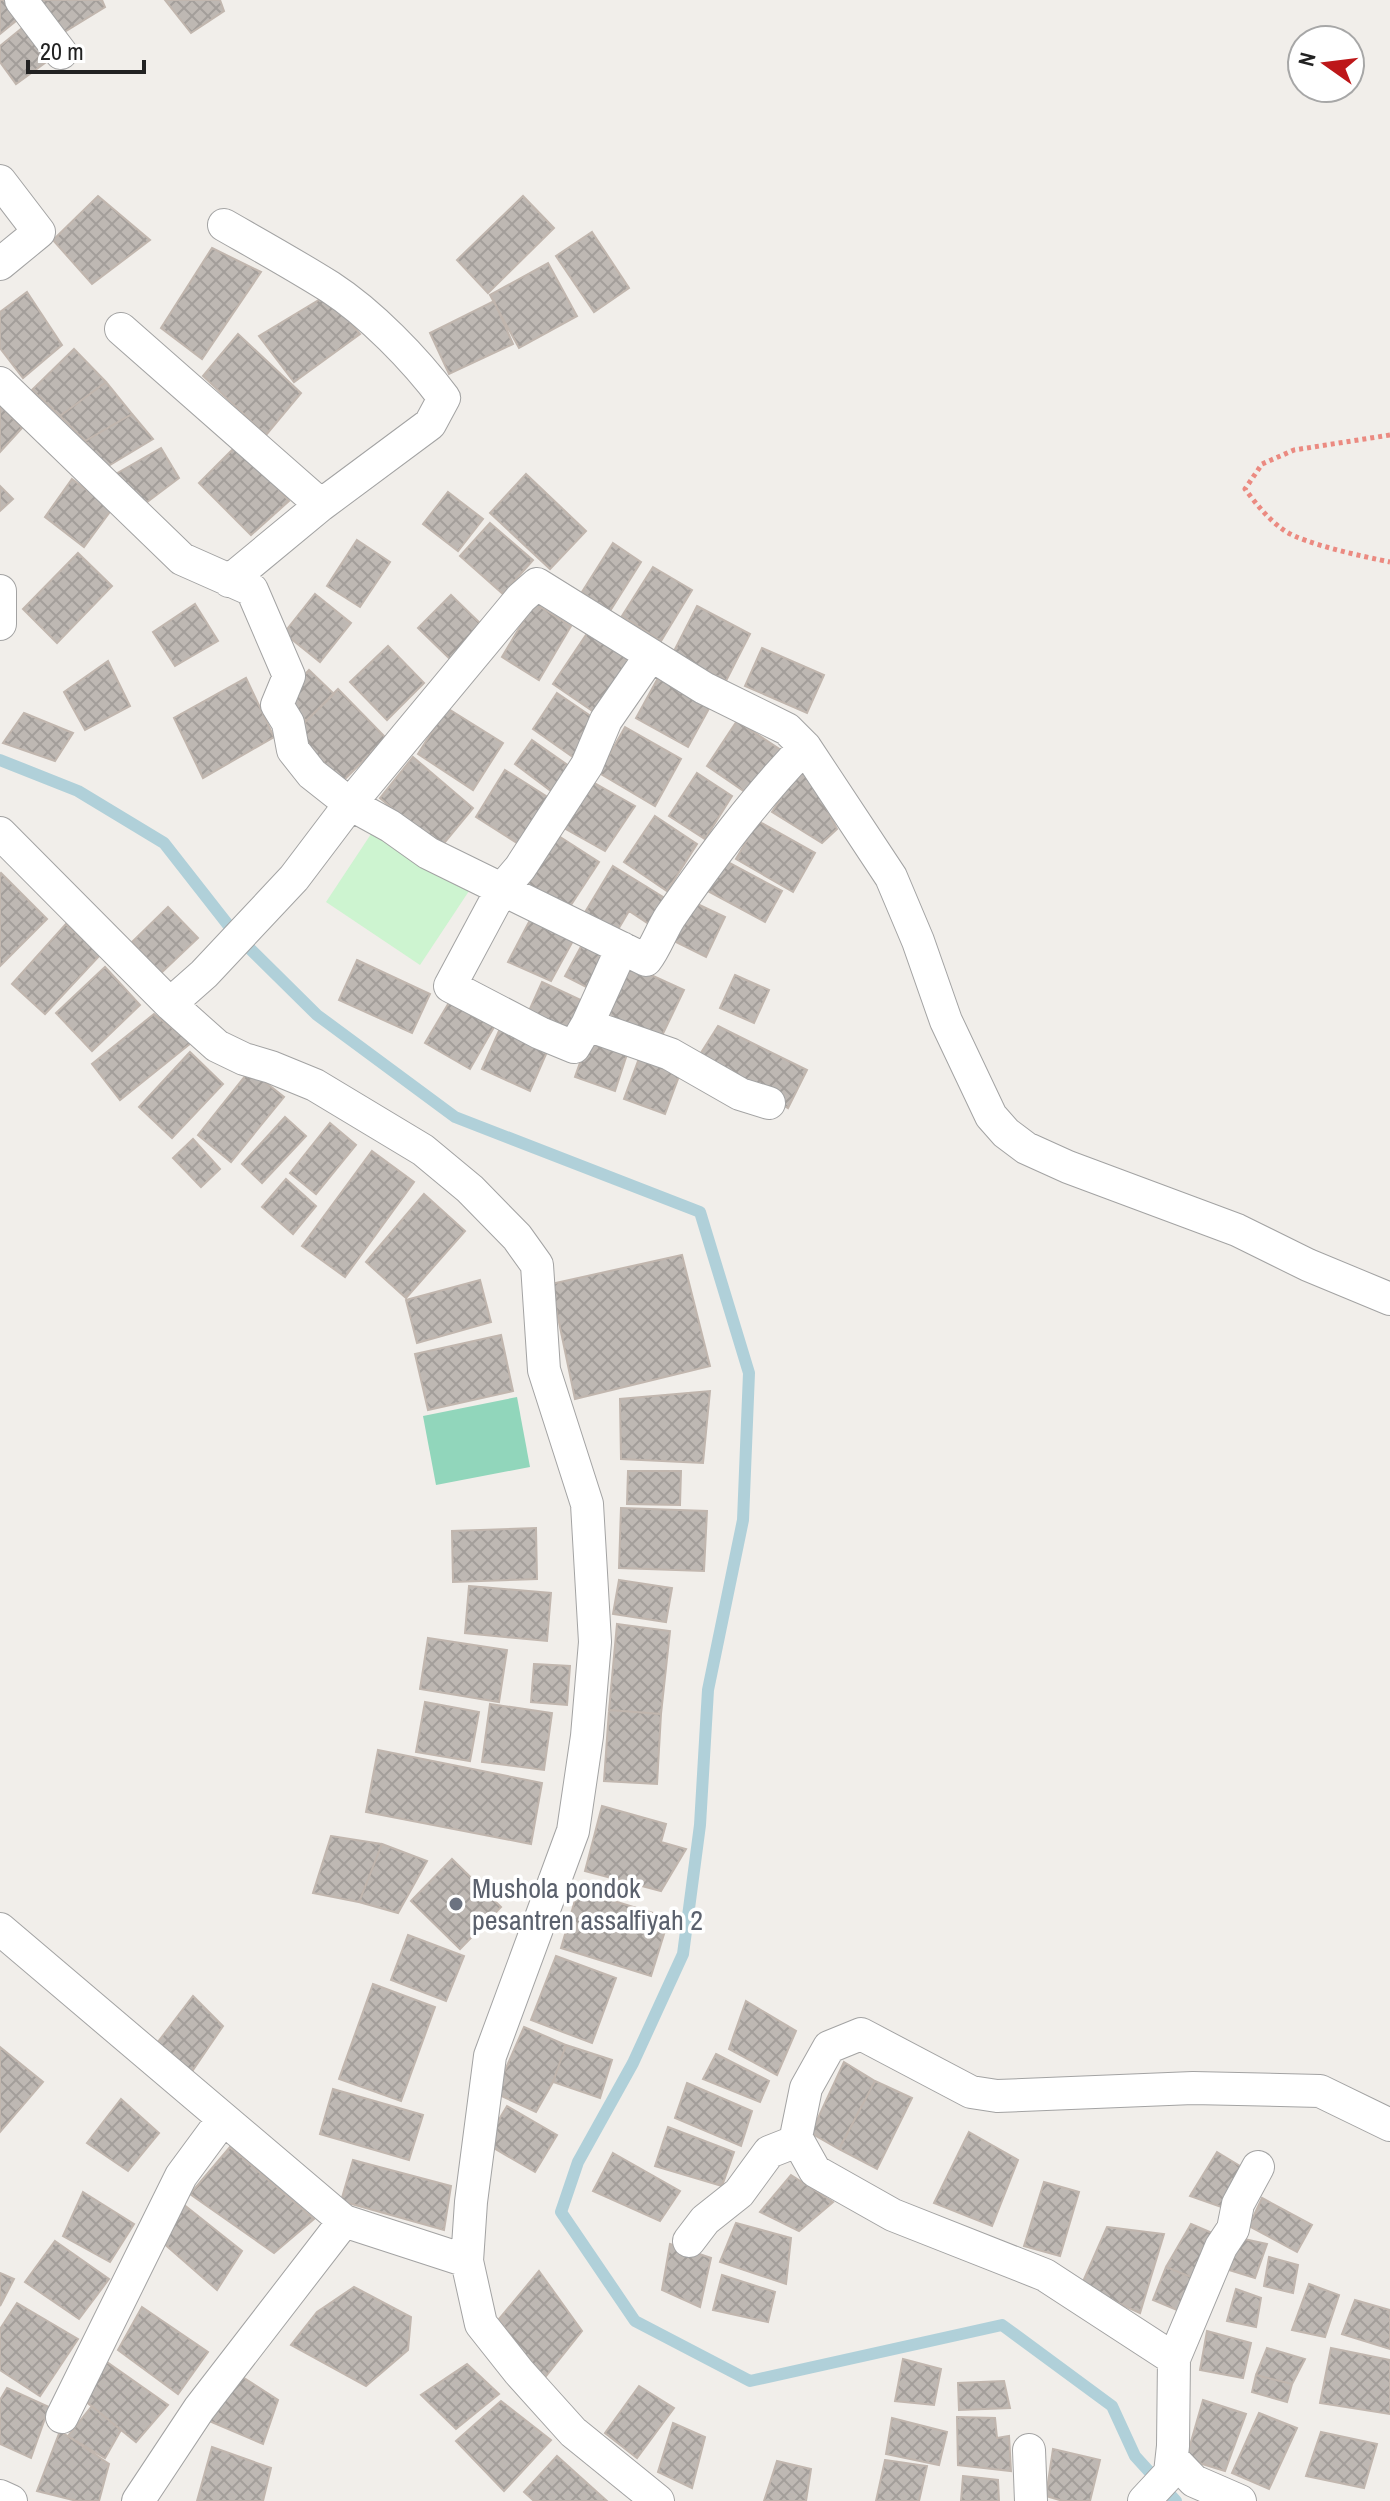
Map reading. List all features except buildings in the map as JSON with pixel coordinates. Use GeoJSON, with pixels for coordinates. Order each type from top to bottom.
{"type":"FeatureCollection","features":[{"type":"Feature","properties":{"kind":"street"},"geometry":{"type":"LineString","coordinates":[[21,0],[61,53]]}},
{"type":"Feature","properties":{"kind":"street"},"geometry":{"type":"LineString","coordinates":[[0,181],[39,232],[0,264]]}},
{"type":"Feature","properties":{"kind":"street"},"geometry":{"type":"LineString","coordinates":[[224,225],[332,288],[400,346],[444,398],[430,424],[321,505],[229,581]]}},
{"type":"Feature","properties":{"kind":"street"},"geometry":{"type":"LineString","coordinates":[[121,329],[321,505]]}},
{"type":"Feature","properties":{"kind":"street"},"geometry":{"type":"LineString","coordinates":[[0,383],[182,559],[252,590],[289,676],[277,705],[288,723],[293,750],[312,774],[350,804],[390,826],[428,853],[646,960],[669,920],[770,783],[805,747]]}},
{"type":"Feature","properties":{"kind":"street"},"geometry":{"type":"LineString","coordinates":[[170,1004],[204,974],[294,878],[350,804],[521,598],[537,584],[704,688],[787,729],[805,747],[891,877],[946,1021],[991,1116],[1006,1133],[1026,1148],[1068,1167],[1237,1230],[1308,1265],[1390,1299]]}},
{"type":"Feature","properties":{"kind":"street"},"geometry":{"type":"LineString","coordinates":[[0,591],[0,624]]}},
{"type":"Feature","properties":{"kind":"street"},"geometry":{"type":"LineString","coordinates":[[622,948],[574,1047],[540,1033],[450,986],[502,889],[520,868],[587,765],[606,720],[651,655]]}},
{"type":"Feature","properties":{"kind":"street"},"geometry":{"type":"LineString","coordinates":[[0,833],[170,1004],[217,1046],[315,1085],[423,1150],[470,1189],[517,1237],[537,1265],[544,1370],[587,1504],[595,1642],[587,1736],[573,1831],[490,2056],[471,2202],[467,2261],[481,2324],[519,2372],[573,2432],[658,2501]]}},
{"type":"Feature","properties":{"kind":"street"},"geometry":{"type":"LineString","coordinates":[[587,1025],[670,1054],[740,1094],[769,1103]]}},
{"type":"Feature","properties":{"kind":"street"},"geometry":{"type":"LineString","coordinates":[[0,1929],[344,2221],[467,2261]]}},
{"type":"Feature","properties":{"kind":"street"},"geometry":{"type":"LineString","coordinates":[[1174,2359],[1045,2275],[893,2215],[815,2171],[796,2137],[806,2088],[829,2047],[861,2034],[971,2092],[997,2096],[1193,2088],[1320,2091],[1390,2125]]}},
{"type":"Feature","properties":{"kind":"street"},"geometry":{"type":"LineString","coordinates":[[62,2417],[181,2176],[223,2119]]}},
{"type":"Feature","properties":{"kind":"street"},"geometry":{"type":"LineString","coordinates":[[689,2241],[705,2220],[739,2193],[769,2152],[797,2141]]}},
{"type":"Feature","properties":{"kind":"street"},"geometry":{"type":"LineString","coordinates":[[1144,2501],[1171,2466],[1174,2359],[1221,2247],[1233,2229],[1238,2204],[1258,2167]]}},
{"type":"Feature","properties":{"kind":"street"},"geometry":{"type":"LineString","coordinates":[[138,2501],[199,2409],[344,2221]]}},
{"type":"Feature","properties":{"kind":"street"},"geometry":{"type":"LineString","coordinates":[[1029,2450],[1031,2501]]}},
{"type":"Feature","properties":{"kind":"street"},"geometry":{"type":"LineString","coordinates":[[1171,2466],[1194,2481],[1240,2501]]}},
{"type":"Feature","properties":{"kind":"street"},"geometry":{"type":"LineString","coordinates":[[0,2496],[11,2501]]}},
{"type":"Feature","properties":{"kind":"path"},"geometry":{"type":"LineString","coordinates":[[1390,435],[1294,450],[1262,464],[1245,489],[1263,512],[1288,533],[1358,556],[1390,562]]}},
{"type":"Feature","properties":{"kind":"green space"},"geometry":{"type":"Polygon","coordinates":[[[375,828],[469,891],[420,965],[326,902],[375,828]]]}},
{"type":"Feature","properties":{"kind":"green space"},"geometry":{"type":"Polygon","coordinates":[[[517,1397],[530,1467],[436,1485],[423,1416],[517,1397]]]}},
{"type":"Feature","properties":{"kind":"waterway"},"geometry":{"type":"LineString","coordinates":[[0,760],[78,791],[164,843],[236,935],[317,1015],[455,1117],[700,1212],[749,1373],[743,1520],[708,1690],[700,1825],[683,1954],[633,2063],[578,2162],[561,2212],[635,2321],[750,2381],[1002,2325],[1112,2406],[1135,2456],[1176,2501]]}},
{"type":"Feature","properties":{"kind":"place","name":"Mushola pondok pesantren assalfiyah 2"},"geometry":{"type":"Point","coordinates":[456,1904]}}]}
